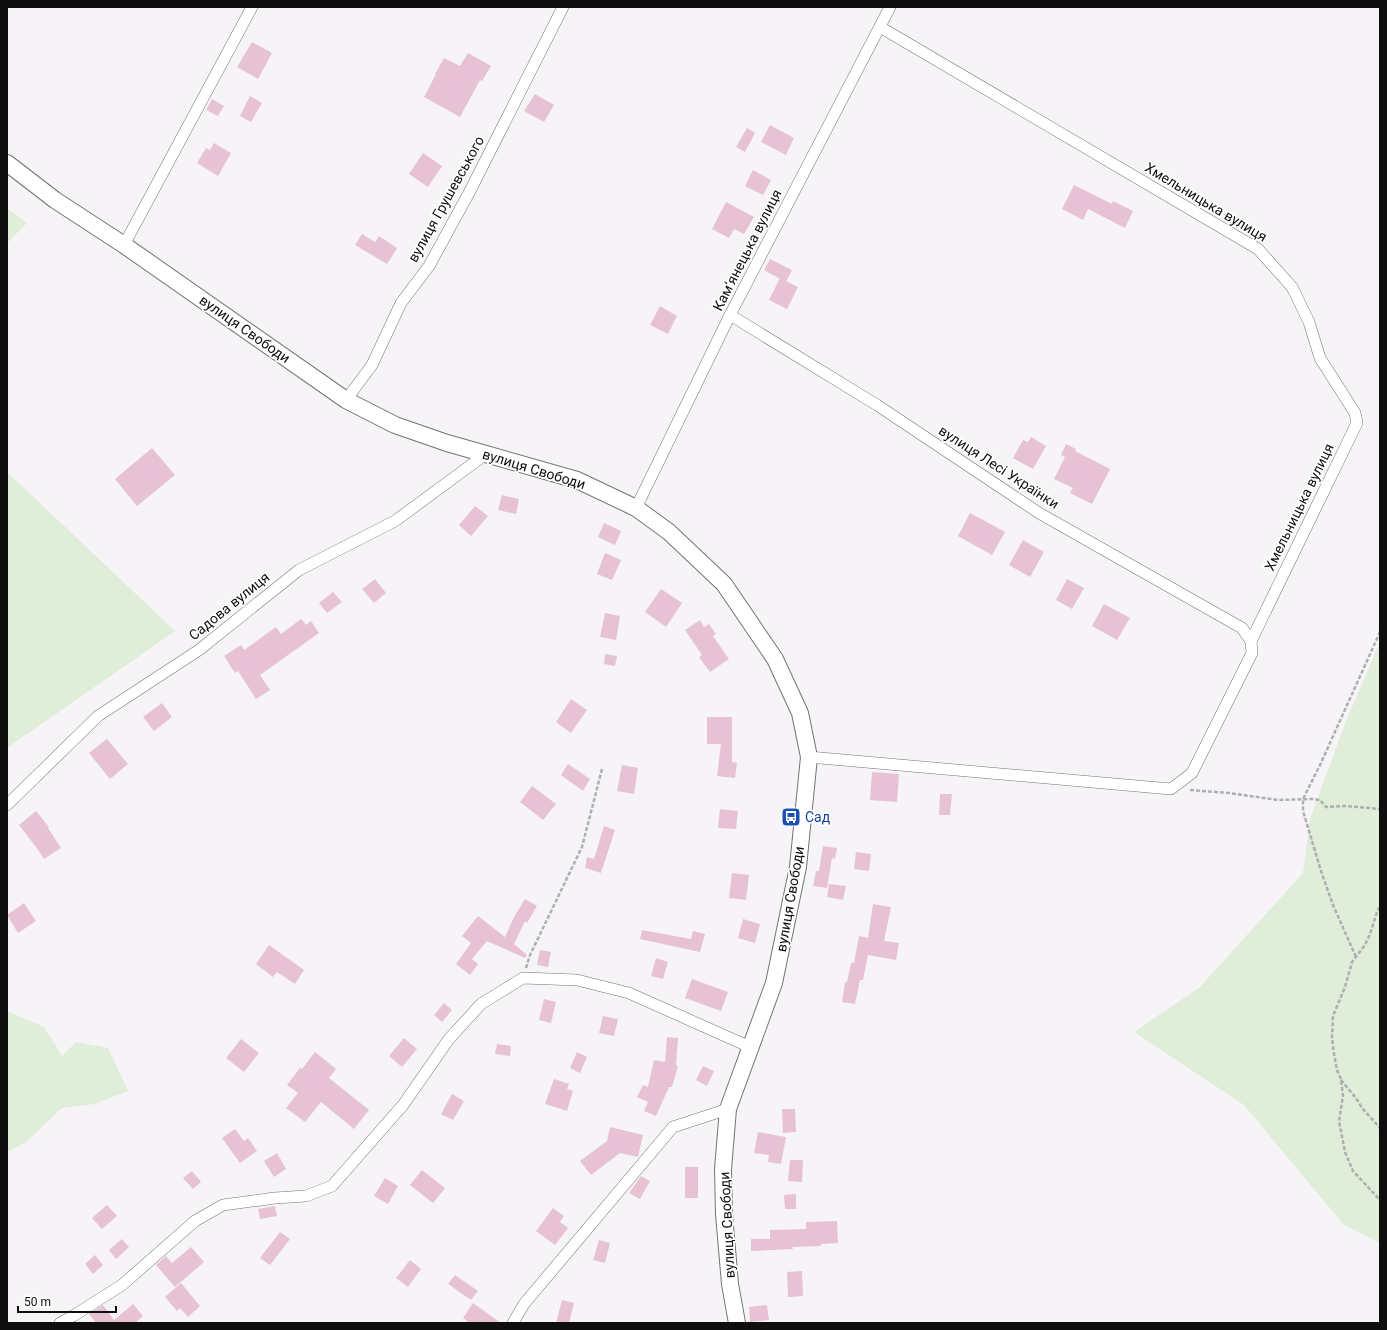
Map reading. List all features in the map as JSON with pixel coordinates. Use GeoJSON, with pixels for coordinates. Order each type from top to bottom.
{"type":"FeatureCollection","features":[{"type":"Feature","properties":{"kind":"street"},"geometry":{"type":"LineString","coordinates":[[124,245],[252,7]]}},
{"type":"Feature","properties":{"kind":"street","name":"вулиця Грушевського"},"geometry":{"type":"LineString","coordinates":[[346,400],[372,365],[401,303],[429,266],[470,191],[563,7]]}},
{"type":"Feature","properties":{"kind":"street","name":"Камʼянецька вулиця"},"geometry":{"type":"LineString","coordinates":[[636,508],[730,315],[890,7]]}},
{"type":"Feature","properties":{"kind":"street","name":"Хмельницька вулиця"},"geometry":{"type":"LineString","coordinates":[[880,27],[1258,249],[1292,287],[1309,322],[1320,358],[1355,413],[1357,423],[1251,641],[1252,652],[1192,774],[1171,789]]}},
{"type":"Feature","properties":{"kind":"street","name":"вулиця Свободи"},"geometry":{"type":"LineString","coordinates":[[7,163],[55,200],[124,245],[346,400],[395,425],[447,443],[577,480],[636,508],[668,532],[724,584],[775,659],[800,713],[809,757],[798,867],[774,983],[728,1109],[723,1170],[724,1214],[730,1284],[737,1323]]}},
{"type":"Feature","properties":{"kind":"street","name":"вулиця Лесі Українки"},"geometry":{"type":"LineString","coordinates":[[730,315],[877,405],[1040,512],[1242,628],[1251,641]]}},
{"type":"Feature","properties":{"kind":"street","name":"Садова вулиця"},"geometry":{"type":"LineString","coordinates":[[7,805],[98,716],[200,650],[299,570],[395,521],[486,454]]}},
{"type":"Feature","properties":{"kind":"street"},"geometry":{"type":"LineString","coordinates":[[809,757],[1171,789]]}},
{"type":"Feature","properties":{"kind":"street"},"geometry":{"type":"LineString","coordinates":[[60,1323],[122,1286],[195,1221],[223,1206],[275,1198],[306,1196],[332,1186],[403,1105],[449,1039],[481,1004],[523,978],[577,980],[629,993],[750,1047]]}},
{"type":"Feature","properties":{"kind":"street"},"geometry":{"type":"LineString","coordinates":[[512,1323],[524,1304],[673,1127],[728,1109]]}},
{"type":"Feature","properties":{"kind":"path"},"geometry":{"type":"LineString","coordinates":[[1356,957],[1333,905],[1322,874],[1303,811],[1303,799],[1320,765],[1380,632]]}},
{"type":"Feature","properties":{"kind":"path"},"geometry":{"type":"LineString","coordinates":[[523,978],[530,955],[582,847],[602,769]]}},
{"type":"Feature","properties":{"kind":"path"},"geometry":{"type":"LineString","coordinates":[[1171,789],[1202,790],[1278,800],[1320,800],[1326,807],[1346,806],[1380,809]]}},
{"type":"Feature","properties":{"kind":"path"},"geometry":{"type":"LineString","coordinates":[[1380,907],[1376,912],[1370,934],[1365,944],[1352,962],[1345,988],[1332,1021],[1334,1054],[1337,1070],[1341,1079],[1362,1108],[1380,1128]]}},
{"type":"Feature","properties":{"kind":"path"},"geometry":{"type":"LineString","coordinates":[[1341,1079],[1342,1096],[1339,1121],[1348,1162],[1360,1180],[1380,1200]]}},
{"type":"Feature","properties":{"kind":"green space"},"geometry":{"type":"Polygon","coordinates":[[[7,208],[27,223],[7,243],[7,208]]]}},
{"type":"Feature","properties":{"kind":"green space"},"geometry":{"type":"Polygon","coordinates":[[[7,472],[175,631],[7,748],[7,472]]]}},
{"type":"Feature","properties":{"kind":"green space"},"geometry":{"type":"Polygon","coordinates":[[[1380,642],[1380,1243],[1344,1225],[1244,1105],[1134,1032],[1200,987],[1303,873],[1310,819],[1346,721],[1380,642]]]}},
{"type":"Feature","properties":{"kind":"green space"},"geometry":{"type":"Polygon","coordinates":[[[7,1011],[44,1027],[62,1056],[76,1042],[108,1048],[128,1091],[94,1104],[62,1108],[25,1143],[7,1152],[7,1011]]]}},
{"type":"Feature","properties":{"kind":"building"},"geometry":{"type":"Polygon","coordinates":[[[252,42],[272,53],[258,79],[237,67],[252,42]]]}},
{"type":"Feature","properties":{"kind":"building"},"geometry":{"type":"Polygon","coordinates":[[[468,53],[491,66],[482,81],[480,80],[460,117],[424,97],[444,58],[460,66],[468,53]]]}},
{"type":"Feature","properties":{"kind":"building"},"geometry":{"type":"Polygon","coordinates":[[[535,94],[554,105],[544,122],[524,111],[535,94]]]}},
{"type":"Feature","properties":{"kind":"building"},"geometry":{"type":"Polygon","coordinates":[[[250,96],[262,103],[251,122],[240,116],[250,96]]]}},
{"type":"Feature","properties":{"kind":"building"},"geometry":{"type":"Polygon","coordinates":[[[212,99],[224,106],[218,116],[206,110],[212,99]]]}},
{"type":"Feature","properties":{"kind":"building"},"geometry":{"type":"Polygon","coordinates":[[[770,125],[794,138],[786,155],[761,142],[770,125]]]}},
{"type":"Feature","properties":{"kind":"building"},"geometry":{"type":"Polygon","coordinates":[[[747,128],[755,133],[745,152],[736,147],[747,128]]]}},
{"type":"Feature","properties":{"kind":"building"},"geometry":{"type":"Polygon","coordinates":[[[214,143],[231,153],[218,176],[197,163],[206,148],[210,150],[214,143]]]}},
{"type":"Feature","properties":{"kind":"building"},"geometry":{"type":"Polygon","coordinates":[[[423,153],[442,166],[428,187],[409,174],[423,153]]]}},
{"type":"Feature","properties":{"kind":"building"},"geometry":{"type":"Polygon","coordinates":[[[753,170],[771,180],[763,195],[745,186],[753,170]]]}},
{"type":"Feature","properties":{"kind":"building"},"geometry":{"type":"Polygon","coordinates":[[[1074,185],[1112,204],[1113,201],[1133,211],[1125,228],[1088,209],[1083,220],[1062,209],[1074,185]]]}},
{"type":"Feature","properties":{"kind":"building"},"geometry":{"type":"Polygon","coordinates":[[[726,202],[754,217],[744,234],[734,229],[729,238],[712,229],[726,202]]]}},
{"type":"Feature","properties":{"kind":"building"},"geometry":{"type":"Polygon","coordinates":[[[362,234],[375,242],[379,236],[397,248],[387,264],[355,245],[362,234]]]}},
{"type":"Feature","properties":{"kind":"building"},"geometry":{"type":"Polygon","coordinates":[[[770,259],[792,270],[786,282],[764,270],[770,259]]]}},
{"type":"Feature","properties":{"kind":"building"},"geometry":{"type":"Polygon","coordinates":[[[780,278],[798,287],[787,309],[769,300],[780,278]]]}},
{"type":"Feature","properties":{"kind":"building"},"geometry":{"type":"Polygon","coordinates":[[[660,306],[677,316],[668,334],[650,325],[660,306]]]}},
{"type":"Feature","properties":{"kind":"building"},"geometry":{"type":"Polygon","coordinates":[[[1031,437],[1046,446],[1033,469],[1013,458],[1023,440],[1028,442],[1031,437]]]}},
{"type":"Feature","properties":{"kind":"building"},"geometry":{"type":"Polygon","coordinates":[[[1066,444],[1076,449],[1075,451],[1110,469],[1092,504],[1070,493],[1073,488],[1054,479],[1065,457],[1061,455],[1066,444]]]}},
{"type":"Feature","properties":{"kind":"building"},"geometry":{"type":"Polygon","coordinates":[[[152,448],[175,475],[137,506],[115,479],[152,448]]]}},
{"type":"Feature","properties":{"kind":"building"},"geometry":{"type":"Polygon","coordinates":[[[502,495],[519,499],[516,514],[498,510],[502,495]]]}},
{"type":"Feature","properties":{"kind":"building"},"geometry":{"type":"Polygon","coordinates":[[[475,506],[488,516],[471,536],[459,525],[475,506]]]}},
{"type":"Feature","properties":{"kind":"building"},"geometry":{"type":"Polygon","coordinates":[[[970,513],[1005,532],[992,555],[958,536],[970,513]]]}},
{"type":"Feature","properties":{"kind":"building"},"geometry":{"type":"Polygon","coordinates":[[[604,523],[621,531],[615,545],[598,537],[604,523]]]}},
{"type":"Feature","properties":{"kind":"building"},"geometry":{"type":"Polygon","coordinates":[[[1023,540],[1044,552],[1030,577],[1009,565],[1023,540]]]}},
{"type":"Feature","properties":{"kind":"building"},"geometry":{"type":"Polygon","coordinates":[[[605,553],[621,560],[612,580],[597,574],[605,553]]]}},
{"type":"Feature","properties":{"kind":"building"},"geometry":{"type":"Polygon","coordinates":[[[375,579],[386,593],[374,603],[362,589],[375,579]]]}},
{"type":"Feature","properties":{"kind":"building"},"geometry":{"type":"Polygon","coordinates":[[[1067,579],[1084,588],[1072,609],[1056,600],[1067,579]]]}},
{"type":"Feature","properties":{"kind":"building"},"geometry":{"type":"Polygon","coordinates":[[[661,589],[682,603],[666,627],[645,612],[661,589]]]}},
{"type":"Feature","properties":{"kind":"building"},"geometry":{"type":"Polygon","coordinates":[[[333,592],[342,602],[327,613],[319,603],[333,592]]]}},
{"type":"Feature","properties":{"kind":"building"},"geometry":{"type":"Polygon","coordinates":[[[1104,604],[1130,618],[1117,640],[1092,626],[1104,604]]]}},
{"type":"Feature","properties":{"kind":"building"},"geometry":{"type":"Polygon","coordinates":[[[605,613],[620,616],[616,640],[600,637],[605,613]]]}},
{"type":"Feature","properties":{"kind":"building"},"geometry":{"type":"Polygon","coordinates":[[[301,619],[306,625],[311,621],[319,633],[260,675],[270,690],[256,699],[238,671],[235,673],[224,656],[241,645],[244,650],[276,627],[281,634],[301,619]]]}},
{"type":"Feature","properties":{"kind":"building"},"geometry":{"type":"Polygon","coordinates":[[[700,620],[704,627],[709,624],[716,634],[713,636],[729,659],[710,672],[699,657],[702,655],[685,630],[700,620]]]}},
{"type":"Feature","properties":{"kind":"building"},"geometry":{"type":"Polygon","coordinates":[[[605,654],[617,656],[615,666],[604,664],[605,654]]]}},
{"type":"Feature","properties":{"kind":"building"},"geometry":{"type":"Polygon","coordinates":[[[571,699],[587,710],[571,733],[556,722],[571,699]]]}},
{"type":"Feature","properties":{"kind":"building"},"geometry":{"type":"Polygon","coordinates":[[[162,703],[172,717],[154,731],[143,717],[162,703]]]}},
{"type":"Feature","properties":{"kind":"building"},"geometry":{"type":"Polygon","coordinates":[[[707,717],[732,717],[732,762],[737,763],[735,778],[717,776],[721,744],[707,744],[707,717]]]}},
{"type":"Feature","properties":{"kind":"building"},"geometry":{"type":"Polygon","coordinates":[[[107,739],[128,764],[110,779],[89,753],[107,739]]]}},
{"type":"Feature","properties":{"kind":"building"},"geometry":{"type":"Polygon","coordinates":[[[568,764],[590,779],[583,791],[561,775],[568,764]]]}},
{"type":"Feature","properties":{"kind":"building"},"geometry":{"type":"Polygon","coordinates":[[[622,765],[638,768],[634,794],[617,791],[622,765]]]}},
{"type":"Feature","properties":{"kind":"building"},"geometry":{"type":"Polygon","coordinates":[[[872,772],[899,774],[897,802],[870,800],[872,772]]]}},
{"type":"Feature","properties":{"kind":"building"},"geometry":{"type":"Polygon","coordinates":[[[532,786],[556,804],[543,820],[520,802],[532,786]]]}},
{"type":"Feature","properties":{"kind":"building"},"geometry":{"type":"Polygon","coordinates":[[[940,794],[952,794],[950,815],[939,815],[940,794]]]}},
{"type":"Feature","properties":{"kind":"building"},"geometry":{"type":"Polygon","coordinates":[[[720,809],[738,811],[736,829],[718,828],[720,809]]]}},
{"type":"Feature","properties":{"kind":"building"},"geometry":{"type":"Polygon","coordinates":[[[36,811],[49,827],[48,828],[61,848],[44,859],[19,825],[36,811]]]}},
{"type":"Feature","properties":{"kind":"building"},"geometry":{"type":"Polygon","coordinates":[[[604,826],[615,830],[601,873],[585,868],[587,857],[594,859],[604,826]]]}},
{"type":"Feature","properties":{"kind":"building"},"geometry":{"type":"Polygon","coordinates":[[[823,846],[837,848],[835,859],[832,858],[827,888],[813,886],[816,871],[819,871],[823,846]]]}},
{"type":"Feature","properties":{"kind":"building"},"geometry":{"type":"Polygon","coordinates":[[[856,852],[871,854],[869,871],[854,869],[856,852]]]}},
{"type":"Feature","properties":{"kind":"building"},"geometry":{"type":"Polygon","coordinates":[[[732,873],[749,875],[746,900],[729,898],[732,873]]]}},
{"type":"Feature","properties":{"kind":"building"},"geometry":{"type":"Polygon","coordinates":[[[829,884],[846,886],[843,900],[827,897],[829,884]]]}},
{"type":"Feature","properties":{"kind":"building"},"geometry":{"type":"Polygon","coordinates":[[[525,899],[537,906],[527,923],[525,921],[514,944],[527,955],[525,958],[487,941],[472,959],[478,964],[470,975],[456,964],[471,943],[462,936],[478,916],[505,937],[514,917],[525,899]]]}},
{"type":"Feature","properties":{"kind":"building"},"geometry":{"type":"Polygon","coordinates":[[[24,903],[36,921],[18,933],[7,915],[24,903]]]}},
{"type":"Feature","properties":{"kind":"building"},"geometry":{"type":"Polygon","coordinates":[[[873,904],[891,907],[884,941],[899,943],[896,960],[868,955],[863,980],[860,980],[855,1004],[842,1002],[845,982],[847,982],[851,963],[854,963],[859,936],[868,938],[873,904]]]}},
{"type":"Feature","properties":{"kind":"building"},"geometry":{"type":"Polygon","coordinates":[[[743,919],[760,924],[755,943],[738,938],[743,919]]]}},
{"type":"Feature","properties":{"kind":"building"},"geometry":{"type":"Polygon","coordinates":[[[642,930],[691,939],[693,931],[705,934],[700,952],[640,939],[642,930]]]}},
{"type":"Feature","properties":{"kind":"building"},"geometry":{"type":"Polygon","coordinates":[[[269,945],[304,970],[295,984],[277,972],[273,977],[256,964],[269,945]]]}},
{"type":"Feature","properties":{"kind":"building"},"geometry":{"type":"Polygon","coordinates":[[[540,950],[551,952],[548,967],[537,965],[540,950]]]}},
{"type":"Feature","properties":{"kind":"building"},"geometry":{"type":"Polygon","coordinates":[[[656,958],[668,962],[663,979],[651,976],[656,958]]]}},
{"type":"Feature","properties":{"kind":"building"},"geometry":{"type":"Polygon","coordinates":[[[692,979],[728,992],[721,1011],[685,998],[692,979]]]}},
{"type":"Feature","properties":{"kind":"building"},"geometry":{"type":"Polygon","coordinates":[[[544,999],[556,1002],[551,1023],[539,1020],[544,999]]]}},
{"type":"Feature","properties":{"kind":"building"},"geometry":{"type":"Polygon","coordinates":[[[444,1003],[452,1010],[442,1022],[434,1015],[444,1003]]]}},
{"type":"Feature","properties":{"kind":"building"},"geometry":{"type":"Polygon","coordinates":[[[603,1016],[618,1019],[614,1036],[599,1033],[603,1016]]]}},
{"type":"Feature","properties":{"kind":"building"},"geometry":{"type":"Polygon","coordinates":[[[667,1037],[678,1038],[676,1065],[678,1066],[672,1087],[669,1087],[656,1116],[644,1111],[648,1102],[637,1097],[643,1085],[648,1087],[654,1060],[665,1062],[667,1037]]]}},
{"type":"Feature","properties":{"kind":"building"},"geometry":{"type":"Polygon","coordinates":[[[404,1038],[417,1049],[402,1067],[389,1056],[404,1038]]]}},
{"type":"Feature","properties":{"kind":"building"},"geometry":{"type":"Polygon","coordinates":[[[241,1039],[259,1053],[244,1072],[226,1058],[241,1039]]]}},
{"type":"Feature","properties":{"kind":"building"},"geometry":{"type":"Polygon","coordinates":[[[497,1044],[511,1046],[510,1056],[495,1054],[497,1044]]]}},
{"type":"Feature","properties":{"kind":"building"},"geometry":{"type":"Polygon","coordinates":[[[315,1052],[336,1069],[329,1078],[369,1110],[354,1129],[321,1102],[305,1122],[286,1108],[298,1093],[287,1085],[315,1052]]]}},
{"type":"Feature","properties":{"kind":"building"},"geometry":{"type":"Polygon","coordinates":[[[577,1052],[587,1057],[580,1073],[570,1068],[577,1052]]]}},
{"type":"Feature","properties":{"kind":"building"},"geometry":{"type":"Polygon","coordinates":[[[703,1066],[714,1071],[707,1086],[696,1080],[703,1066]]]}},
{"type":"Feature","properties":{"kind":"building"},"geometry":{"type":"Polygon","coordinates":[[[554,1079],[569,1084],[567,1089],[573,1091],[567,1111],[545,1104],[554,1079]]]}},
{"type":"Feature","properties":{"kind":"building"},"geometry":{"type":"Polygon","coordinates":[[[452,1094],[464,1101],[453,1120],[441,1114],[452,1094]]]}},
{"type":"Feature","properties":{"kind":"building"},"geometry":{"type":"Polygon","coordinates":[[[782,1109],[795,1109],[796,1132],[783,1133],[782,1109]]]}},
{"type":"Feature","properties":{"kind":"building"},"geometry":{"type":"Polygon","coordinates":[[[610,1127],[643,1135],[638,1157],[620,1153],[591,1175],[580,1161],[607,1141],[610,1127]]]}},
{"type":"Feature","properties":{"kind":"building"},"geometry":{"type":"Polygon","coordinates":[[[235,1129],[244,1141],[248,1138],[257,1151],[240,1163],[222,1138],[235,1129]]]}},
{"type":"Feature","properties":{"kind":"building"},"geometry":{"type":"Polygon","coordinates":[[[758,1132],[786,1137],[781,1164],[768,1162],[769,1155],[754,1153],[758,1132]]]}},
{"type":"Feature","properties":{"kind":"building"},"geometry":{"type":"Polygon","coordinates":[[[277,1153],[286,1169],[274,1177],[264,1161],[277,1153]]]}},
{"type":"Feature","properties":{"kind":"building"},"geometry":{"type":"Polygon","coordinates":[[[790,1160],[803,1160],[802,1182],[788,1181],[790,1160]]]}},
{"type":"Feature","properties":{"kind":"building"},"geometry":{"type":"Polygon","coordinates":[[[685,1167],[698,1167],[698,1198],[685,1198],[685,1167]]]}},
{"type":"Feature","properties":{"kind":"building"},"geometry":{"type":"Polygon","coordinates":[[[422,1170],[445,1188],[433,1203],[410,1185],[422,1170]]]}},
{"type":"Feature","properties":{"kind":"building"},"geometry":{"type":"Polygon","coordinates":[[[192,1171],[201,1182],[193,1189],[183,1178],[192,1171]]]}},
{"type":"Feature","properties":{"kind":"building"},"geometry":{"type":"Polygon","coordinates":[[[641,1176],[650,1181],[640,1199],[629,1193],[641,1176]]]}},
{"type":"Feature","properties":{"kind":"building"},"geometry":{"type":"Polygon","coordinates":[[[385,1178],[398,1186],[388,1204],[374,1196],[385,1178]]]}},
{"type":"Feature","properties":{"kind":"building"},"geometry":{"type":"Polygon","coordinates":[[[796,1194],[796,1209],[785,1209],[784,1195],[796,1194]]]}},
{"type":"Feature","properties":{"kind":"building"},"geometry":{"type":"Polygon","coordinates":[[[107,1205],[117,1216],[102,1229],[92,1218],[107,1205]]]}},
{"type":"Feature","properties":{"kind":"building"},"geometry":{"type":"Polygon","coordinates":[[[275,1206],[277,1216],[260,1219],[258,1209],[275,1206]]]}},
{"type":"Feature","properties":{"kind":"building"},"geometry":{"type":"Polygon","coordinates":[[[553,1208],[564,1216],[560,1222],[568,1228],[555,1245],[536,1231],[553,1208]]]}},
{"type":"Feature","properties":{"kind":"building"},"geometry":{"type":"Polygon","coordinates":[[[837,1221],[838,1243],[821,1244],[821,1246],[792,1247],[793,1249],[751,1251],[751,1239],[770,1239],[770,1230],[806,1229],[806,1222],[837,1221]]]}},
{"type":"Feature","properties":{"kind":"building"},"geometry":{"type":"Polygon","coordinates":[[[280,1232],[290,1239],[270,1265],[260,1258],[280,1232]]]}},
{"type":"Feature","properties":{"kind":"building"},"geometry":{"type":"Polygon","coordinates":[[[122,1239],[129,1247],[116,1259],[109,1250],[122,1239]]]}},
{"type":"Feature","properties":{"kind":"building"},"geometry":{"type":"Polygon","coordinates":[[[599,1240],[610,1243],[605,1263],[593,1260],[599,1240]]]}},
{"type":"Feature","properties":{"kind":"building"},"geometry":{"type":"Polygon","coordinates":[[[191,1247],[204,1262],[175,1287],[156,1265],[166,1256],[172,1263],[191,1247]]]}},
{"type":"Feature","properties":{"kind":"building"},"geometry":{"type":"Polygon","coordinates":[[[95,1255],[103,1265],[93,1274],[85,1264],[95,1255]]]}},
{"type":"Feature","properties":{"kind":"building"},"geometry":{"type":"Polygon","coordinates":[[[410,1260],[421,1269],[408,1287],[396,1278],[410,1260]]]}},
{"type":"Feature","properties":{"kind":"building"},"geometry":{"type":"Polygon","coordinates":[[[802,1271],[803,1296],[788,1297],[787,1272],[802,1271]]]}},
{"type":"Feature","properties":{"kind":"building"},"geometry":{"type":"Polygon","coordinates":[[[455,1275],[478,1291],[471,1300],[448,1284],[455,1275]]]}},
{"type":"Feature","properties":{"kind":"building"},"geometry":{"type":"Polygon","coordinates":[[[181,1283],[200,1306],[188,1317],[180,1308],[177,1311],[165,1297],[181,1283]]]}},
{"type":"Feature","properties":{"kind":"building"},"geometry":{"type":"Polygon","coordinates":[[[562,1300],[574,1303],[569,1323],[556,1323],[562,1300]]]}},
{"type":"Feature","properties":{"kind":"building"},"geometry":{"type":"Polygon","coordinates":[[[473,1303],[501,1323],[470,1323],[463,1318],[473,1303]]]}},
{"type":"Feature","properties":{"kind":"building"},"geometry":{"type":"Polygon","coordinates":[[[133,1304],[143,1316],[135,1323],[96,1323],[89,1314],[103,1305],[114,1320],[133,1304]]]}},
{"type":"Feature","properties":{"kind":"building"},"geometry":{"type":"Polygon","coordinates":[[[767,1305],[769,1320],[750,1322],[749,1307],[767,1305]]]}},
{"type":"Feature","properties":{"kind":"place","name":"Сад"},"geometry":{"type":"Point","coordinates":[791,817]}}]}
